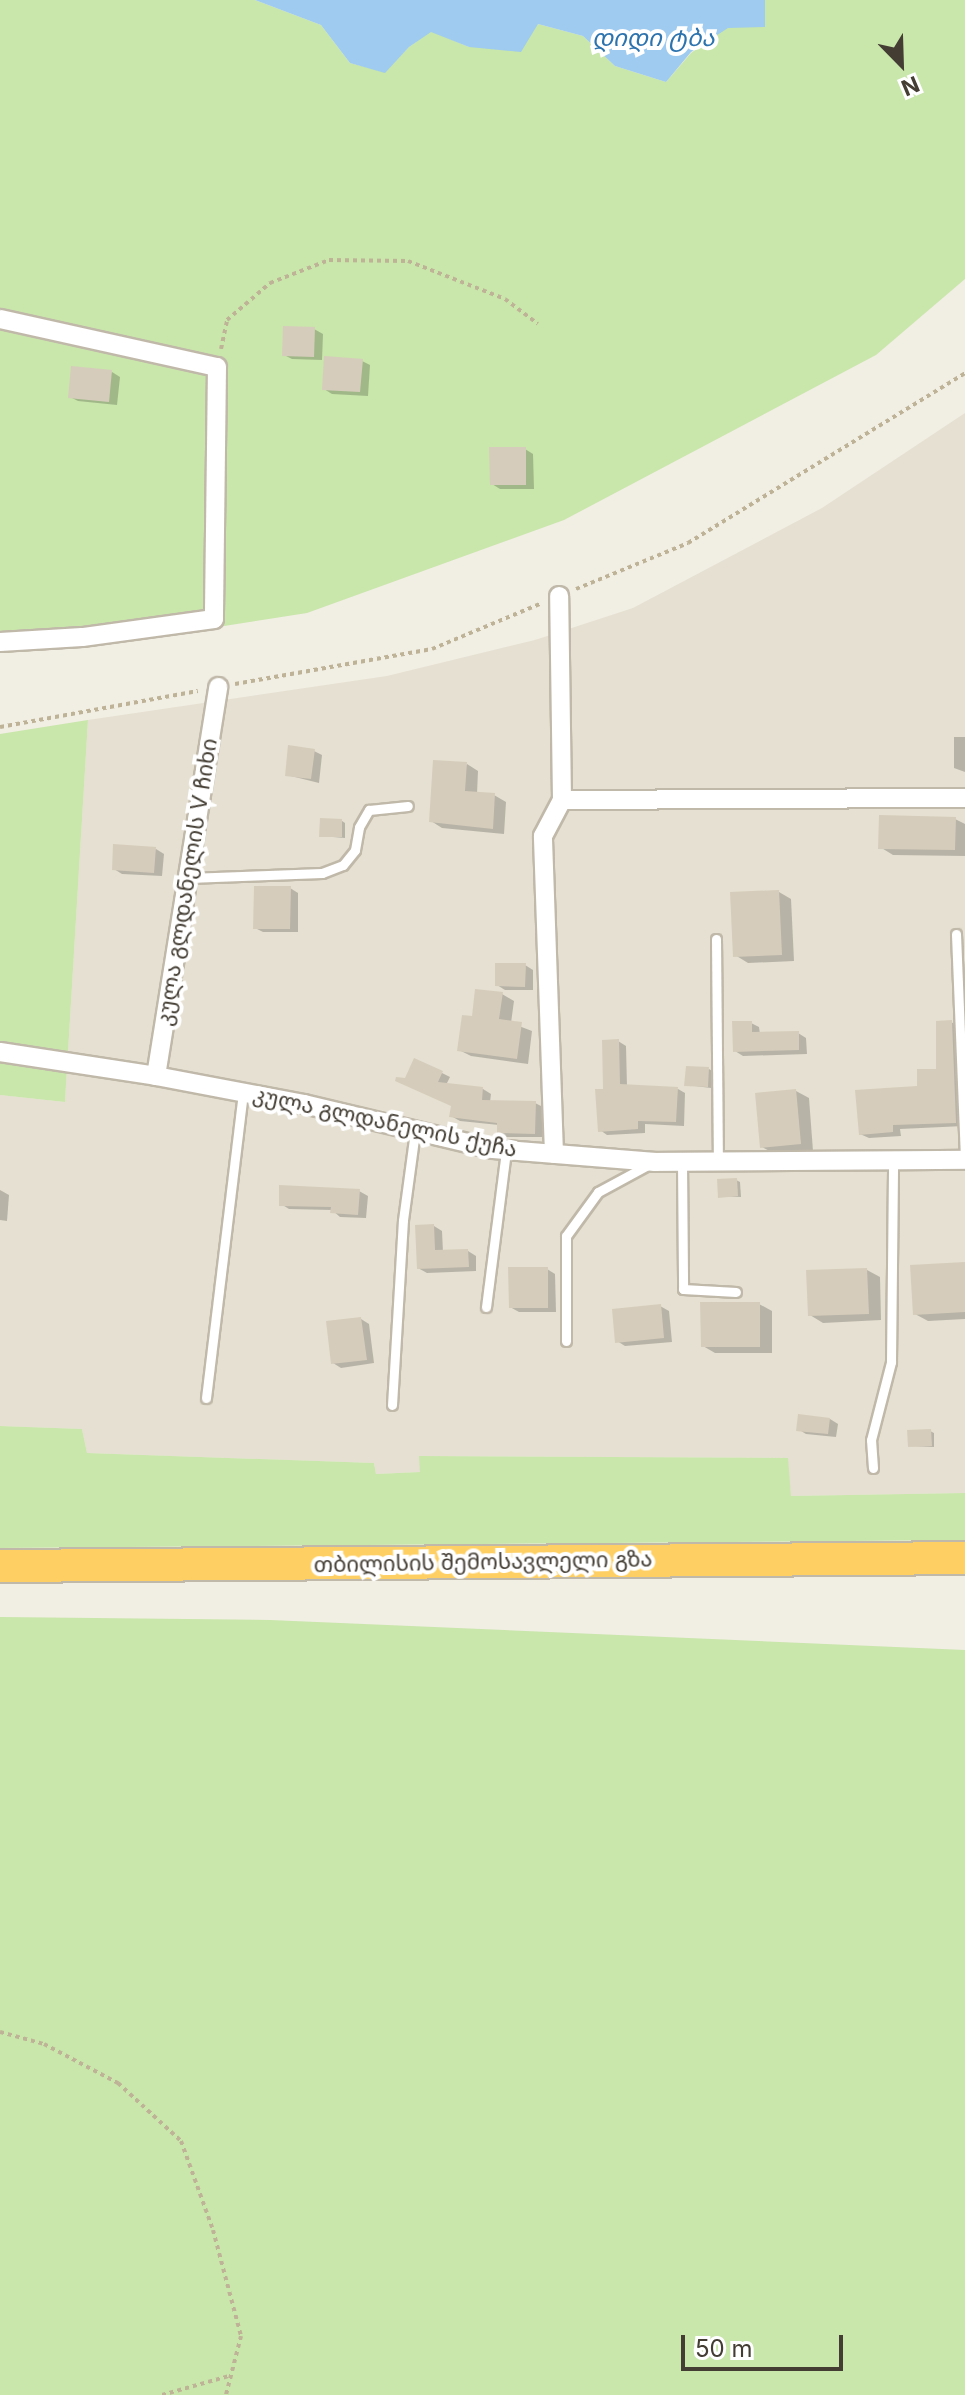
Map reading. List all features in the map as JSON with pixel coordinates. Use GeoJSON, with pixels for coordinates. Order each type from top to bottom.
{"type":"FeatureCollection","features":[{"type":"Feature","properties":{"kind":"highway","name":"თბილისის შემოსავლელი გზა"},"geometry":{"type":"LineString","coordinates":[[0,1566],[965,1558]]}},
{"type":"Feature","properties":{"kind":"street"},"geometry":{"type":"LineString","coordinates":[[0,319],[217,367],[214,619],[82,637],[0,642]]}},
{"type":"Feature","properties":{"kind":"street"},"geometry":{"type":"LineString","coordinates":[[554,1154],[543,836],[562,800],[559,596]]}},
{"type":"Feature","properties":{"kind":"street","name":"კულა გლდანელის V ჩიხი"},"geometry":{"type":"LineString","coordinates":[[156,1076],[218,687]]}},
{"type":"Feature","properties":{"kind":"street"},"geometry":{"type":"LineString","coordinates":[[562,800],[965,798]]}},
{"type":"Feature","properties":{"kind":"street","name":"კულა გლდანელის ქუჩა"},"geometry":{"type":"LineString","coordinates":[[0,1052],[156,1076],[506,1150],[655,1162],[965,1160]]}},
{"type":"Feature","properties":{"kind":"lane"},"geometry":{"type":"LineString","coordinates":[[188,878],[322,873],[343,865],[355,850],[359,827],[369,810],[408,806]]}},
{"type":"Feature","properties":{"kind":"lane"},"geometry":{"type":"LineString","coordinates":[[956,934],[965,1160]]}},
{"type":"Feature","properties":{"kind":"lane"},"geometry":{"type":"LineString","coordinates":[[716,939],[718,1162]]}},
{"type":"Feature","properties":{"kind":"lane"},"geometry":{"type":"LineString","coordinates":[[206,1398],[243,1093]]}},
{"type":"Feature","properties":{"kind":"lane"},"geometry":{"type":"LineString","coordinates":[[392,1405],[403,1220],[415,1131]]}},
{"type":"Feature","properties":{"kind":"lane"},"geometry":{"type":"LineString","coordinates":[[486,1307],[506,1150]]}},
{"type":"Feature","properties":{"kind":"lane"},"geometry":{"type":"LineString","coordinates":[[873,1468],[871,1440],[891,1362],[893,1160]]}},
{"type":"Feature","properties":{"kind":"lane"},"geometry":{"type":"LineString","coordinates":[[566,1341],[566,1236],[598,1192],[655,1162]]}},
{"type":"Feature","properties":{"kind":"lane"},"geometry":{"type":"LineString","coordinates":[[682,1162],[683,1289],[736,1292]]}},
{"type":"Feature","properties":{"kind":"path"},"geometry":{"type":"LineString","coordinates":[[217,367],[227,320],[270,283],[329,260],[408,261],[505,299],[538,324]]}},
{"type":"Feature","properties":{"kind":"path"},"geometry":{"type":"LineString","coordinates":[[0,727],[432,649],[688,543],[965,373]]}},
{"type":"Feature","properties":{"kind":"path"},"geometry":{"type":"LineString","coordinates":[[0,2032],[44,2044],[118,2083],[181,2141],[213,2230],[241,2336],[226,2395]]}},
{"type":"Feature","properties":{"kind":"path"},"geometry":{"type":"LineString","coordinates":[[162,2395],[231,2376]]}},
{"type":"Feature","properties":{"kind":"shaded area"},"geometry":{"type":"Polygon","coordinates":[[[965,413],[965,1493],[791,1496],[787,1458],[420,1456],[420,1472],[376,1474],[374,1463],[87,1453],[82,1429],[0,1426],[0,1095],[65,1102],[88,720],[387,676],[535,640],[633,608],[822,508],[965,413]]]}},
{"type":"Feature","properties":{"kind":"green space"},"geometry":{"type":"Polygon","coordinates":[[[0,0],[255,0],[321,25],[350,63],[385,72],[409,47],[431,31],[469,47],[538,24],[583,36],[615,66],[666,82],[691,53],[728,27],[765,27],[765,0],[965,0],[965,279],[876,355],[564,520],[307,613],[90,647],[0,653],[0,0]]]}},
{"type":"Feature","properties":{"kind":"green space"},"geometry":{"type":"Polygon","coordinates":[[[88,720],[65,1102],[0,1095],[0,734],[88,720]]]}},
{"type":"Feature","properties":{"kind":"green space"},"geometry":{"type":"Polygon","coordinates":[[[0,1426],[82,1429],[87,1453],[374,1463],[376,1474],[420,1472],[419,1456],[788,1458],[791,1496],[965,1493],[965,1540],[0,1548],[0,1426]]]}},
{"type":"Feature","properties":{"kind":"green space"},"geometry":{"type":"Polygon","coordinates":[[[0,1617],[270,1620],[965,1650],[965,2395],[0,2395],[0,1617]]]}},
{"type":"Feature","properties":{"kind":"water","name":"დიდი ტბა"},"geometry":{"type":"Polygon","coordinates":[[[255,0],[765,0],[765,27],[728,28],[691,52],[666,82],[615,66],[583,36],[538,24],[521,52],[469,47],[431,32],[409,47],[385,73],[350,63],[321,25],[255,0]]]}},
{"type":"Feature","properties":{"kind":"building"},"geometry":{"type":"Polygon","coordinates":[[[283,326],[315,327],[314,357],[282,356],[283,326]]]}},
{"type":"Feature","properties":{"kind":"building"},"geometry":{"type":"Polygon","coordinates":[[[324,356],[363,359],[360,392],[322,390],[324,356]]]}},
{"type":"Feature","properties":{"kind":"building"},"geometry":{"type":"Polygon","coordinates":[[[71,366],[112,370],[109,402],[68,398],[71,366]]]}},
{"type":"Feature","properties":{"kind":"building"},"geometry":{"type":"Polygon","coordinates":[[[489,447],[526,447],[526,485],[490,485],[489,447]]]}},
{"type":"Feature","properties":{"kind":"building"},"geometry":{"type":"Polygon","coordinates":[[[288,745],[315,749],[311,779],[285,776],[288,745]]]}},
{"type":"Feature","properties":{"kind":"building"},"geometry":{"type":"Polygon","coordinates":[[[433,760],[467,762],[465,791],[495,793],[493,829],[429,822],[433,760]]]}},
{"type":"Feature","properties":{"kind":"building"},"geometry":{"type":"Polygon","coordinates":[[[879,815],[956,817],[955,850],[878,849],[879,815]]]}},
{"type":"Feature","properties":{"kind":"building"},"geometry":{"type":"Polygon","coordinates":[[[320,818],[342,819],[342,837],[319,837],[320,818]]]}},
{"type":"Feature","properties":{"kind":"building"},"geometry":{"type":"Polygon","coordinates":[[[113,844],[156,847],[154,873],[112,870],[113,844]]]}},
{"type":"Feature","properties":{"kind":"building"},"geometry":{"type":"Polygon","coordinates":[[[254,886],[291,886],[290,929],[253,929],[254,886]]]}},
{"type":"Feature","properties":{"kind":"building"},"geometry":{"type":"Polygon","coordinates":[[[779,890],[782,955],[733,957],[730,892],[779,890]]]}},
{"type":"Feature","properties":{"kind":"building"},"geometry":{"type":"Polygon","coordinates":[[[495,963],[526,963],[525,987],[495,986],[495,963]]]}},
{"type":"Feature","properties":{"kind":"building"},"geometry":{"type":"Polygon","coordinates":[[[475,989],[503,992],[499,1019],[522,1022],[517,1059],[457,1051],[462,1015],[472,1016],[475,989]]]}},
{"type":"Feature","properties":{"kind":"building"},"geometry":{"type":"Polygon","coordinates":[[[952,1020],[956,1123],[893,1125],[893,1132],[859,1135],[855,1090],[917,1086],[917,1069],[936,1069],[936,1021],[952,1020]]]}},
{"type":"Feature","properties":{"kind":"building"},"geometry":{"type":"Polygon","coordinates":[[[732,1021],[752,1021],[752,1032],[799,1031],[799,1050],[733,1052],[732,1021]]]}},
{"type":"Feature","properties":{"kind":"building"},"geometry":{"type":"Polygon","coordinates":[[[619,1039],[620,1084],[678,1087],[676,1122],[638,1121],[638,1129],[598,1132],[595,1089],[603,1089],[602,1040],[619,1039]]]}},
{"type":"Feature","properties":{"kind":"building"},"geometry":{"type":"Polygon","coordinates":[[[414,1058],[443,1071],[438,1082],[483,1087],[482,1100],[536,1101],[535,1134],[497,1133],[497,1123],[449,1117],[451,1106],[395,1081],[396,1077],[405,1078],[414,1058]]]}},
{"type":"Feature","properties":{"kind":"building"},"geometry":{"type":"Polygon","coordinates":[[[686,1066],[709,1067],[708,1087],[684,1086],[686,1066]]]}},
{"type":"Feature","properties":{"kind":"building"},"geometry":{"type":"Polygon","coordinates":[[[796,1089],[801,1144],[760,1148],[755,1093],[796,1089]]]}},
{"type":"Feature","properties":{"kind":"building"},"geometry":{"type":"Polygon","coordinates":[[[737,1178],[738,1196],[718,1198],[717,1179],[737,1178]]]}},
{"type":"Feature","properties":{"kind":"building"},"geometry":{"type":"Polygon","coordinates":[[[279,1185],[360,1189],[358,1215],[330,1213],[331,1207],[279,1206],[279,1185]]]}},
{"type":"Feature","properties":{"kind":"building"},"geometry":{"type":"Polygon","coordinates":[[[434,1224],[435,1250],[468,1249],[469,1267],[417,1269],[415,1225],[434,1224]]]}},
{"type":"Feature","properties":{"kind":"building"},"geometry":{"type":"Polygon","coordinates":[[[965,1262],[965,1312],[913,1315],[910,1265],[965,1262]]]}},
{"type":"Feature","properties":{"kind":"building"},"geometry":{"type":"Polygon","coordinates":[[[508,1267],[548,1267],[548,1308],[509,1308],[508,1267]]]}},
{"type":"Feature","properties":{"kind":"building"},"geometry":{"type":"Polygon","coordinates":[[[867,1268],[869,1314],[808,1316],[806,1270],[867,1268]]]}},
{"type":"Feature","properties":{"kind":"building"},"geometry":{"type":"Polygon","coordinates":[[[700,1302],[760,1302],[760,1347],[701,1347],[700,1302]]]}},
{"type":"Feature","properties":{"kind":"building"},"geometry":{"type":"Polygon","coordinates":[[[661,1304],[664,1338],[615,1343],[612,1309],[661,1304]]]}},
{"type":"Feature","properties":{"kind":"building"},"geometry":{"type":"Polygon","coordinates":[[[361,1317],[367,1360],[331,1364],[326,1321],[361,1317]]]}},
{"type":"Feature","properties":{"kind":"building"},"geometry":{"type":"Polygon","coordinates":[[[798,1414],[830,1418],[828,1434],[796,1431],[798,1414]]]}},
{"type":"Feature","properties":{"kind":"building"},"geometry":{"type":"Polygon","coordinates":[[[931,1429],[932,1446],[908,1447],[907,1430],[931,1429]]]}}]}
